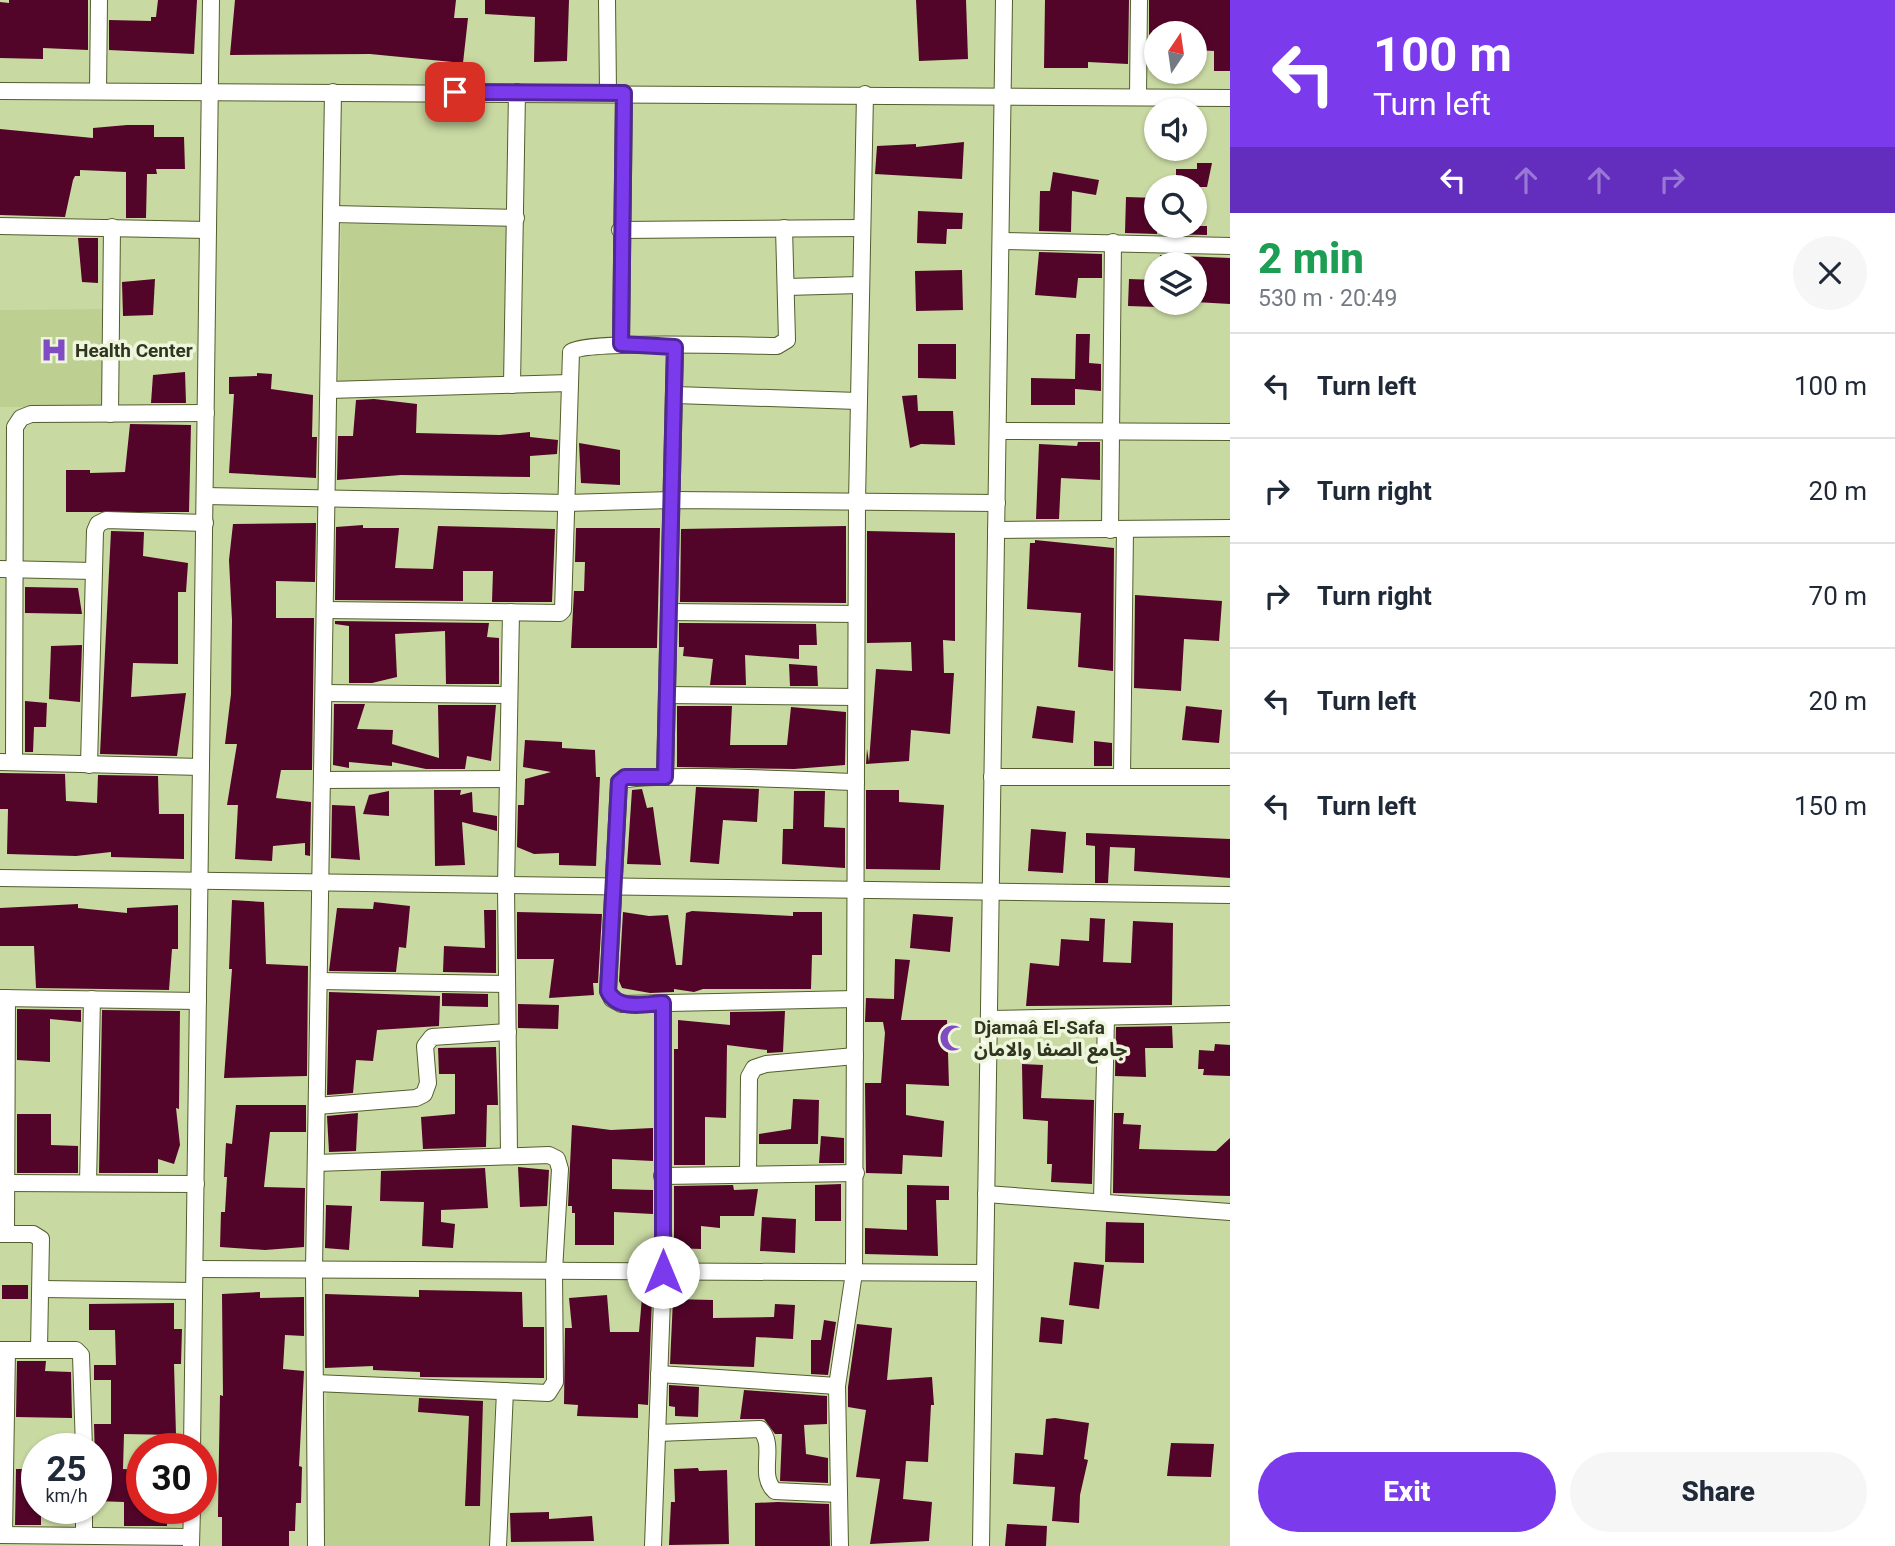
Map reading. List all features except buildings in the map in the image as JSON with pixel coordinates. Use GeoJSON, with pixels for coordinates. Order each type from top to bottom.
{"type":"FeatureCollection","features":[{"type":"Feature","properties":{"kind":"street"},"geometry":{"type":"LineString","coordinates":[[98,91],[99,0]]}},
{"type":"Feature","properties":{"kind":"street"},"geometry":{"type":"LineString","coordinates":[[192,1433],[211,0]]}},
{"type":"Feature","properties":{"kind":"street"},"geometry":{"type":"LineString","coordinates":[[607,0],[616,92],[621,344]]}},
{"type":"Feature","properties":{"kind":"street"},"geometry":{"type":"LineString","coordinates":[[981,1546],[1004,0]]}},
{"type":"Feature","properties":{"kind":"street"},"geometry":{"type":"LineString","coordinates":[[1138,96],[1139,0]]}},
{"type":"Feature","properties":{"kind":"street"},"geometry":{"type":"LineString","coordinates":[[0,91],[616,92],[1230,98]]}},
{"type":"Feature","properties":{"kind":"street"},"geometry":{"type":"LineString","coordinates":[[316,1546],[314,1269],[333,92]]}},
{"type":"Feature","properties":{"kind":"street"},"geometry":{"type":"LineString","coordinates":[[512,384],[517,92]]}},
{"type":"Feature","properties":{"kind":"street"},"geometry":{"type":"LineString","coordinates":[[840,1546],[837,1386],[854,1273],[856,1173],[856,614],[865,94]]}},
{"type":"Feature","properties":{"kind":"street"},"geometry":{"type":"LineString","coordinates":[[331,214],[516,218]]}},
{"type":"Feature","properties":{"kind":"street"},"geometry":{"type":"LineString","coordinates":[[0,226],[208,230]]}},
{"type":"Feature","properties":{"kind":"street"},"geometry":{"type":"LineString","coordinates":[[110,414],[112,227]]}},
{"type":"Feature","properties":{"kind":"street"},"geometry":{"type":"LineString","coordinates":[[326,610],[560,613],[563,610],[571,352],[578,347],[621,344],[675,347],[777,346],[787,340],[784,228]]}},
{"type":"Feature","properties":{"kind":"street"},"geometry":{"type":"LineString","coordinates":[[620,230],[862,228]]}},
{"type":"Feature","properties":{"kind":"street"},"geometry":{"type":"LineString","coordinates":[[1000,241],[1230,246]]}},
{"type":"Feature","properties":{"kind":"street"},"geometry":{"type":"LineString","coordinates":[[1113,242],[1110,432],[1117,530],[1122,776]]}},
{"type":"Feature","properties":{"kind":"street"},"geometry":{"type":"LineString","coordinates":[[786,287],[860,285]]}},
{"type":"Feature","properties":{"kind":"street"},"geometry":{"type":"LineString","coordinates":[[665,777],[675,347]]}},
{"type":"Feature","properties":{"kind":"street"},"geometry":{"type":"LineString","coordinates":[[329,390],[570,383]]}},
{"type":"Feature","properties":{"kind":"street"},"geometry":{"type":"LineString","coordinates":[[675,395],[858,401]]}},
{"type":"Feature","properties":{"kind":"street"},"geometry":{"type":"LineString","coordinates":[[201,767],[7,762],[7,468],[15,427],[21,418],[31,414],[206,413]]}},
{"type":"Feature","properties":{"kind":"street"},"geometry":{"type":"LineString","coordinates":[[998,431],[1230,432]]}},
{"type":"Feature","properties":{"kind":"street"},"geometry":{"type":"LineString","coordinates":[[205,496],[566,503],[672,500],[996,503]]}},
{"type":"Feature","properties":{"kind":"street"},"geometry":{"type":"LineString","coordinates":[[89,765],[95,531],[98,524],[106,520],[205,523]]}},
{"type":"Feature","properties":{"kind":"street"},"geometry":{"type":"LineString","coordinates":[[996,530],[1230,528]]}},
{"type":"Feature","properties":{"kind":"street"},"geometry":{"type":"LineString","coordinates":[[6,569],[94,571]]}},
{"type":"Feature","properties":{"kind":"street"},"geometry":{"type":"LineString","coordinates":[[509,1154],[506,887],[511,612]]}},
{"type":"Feature","properties":{"kind":"street"},"geometry":{"type":"LineString","coordinates":[[669,612],[856,614]]}},
{"type":"Feature","properties":{"kind":"street"},"geometry":{"type":"LineString","coordinates":[[324,693],[509,695]]}},
{"type":"Feature","properties":{"kind":"street"},"geometry":{"type":"LineString","coordinates":[[667,695],[856,697]]}},
{"type":"Feature","properties":{"kind":"street"},"geometry":{"type":"LineString","coordinates":[[855,999],[621,1004],[612,999],[608,991],[619,782],[625,777],[665,777],[856,782]]}},
{"type":"Feature","properties":{"kind":"street"},"geometry":{"type":"LineString","coordinates":[[992,777],[1230,777]]}},
{"type":"Feature","properties":{"kind":"street"},"geometry":{"type":"LineString","coordinates":[[322,780],[508,779]]}},
{"type":"Feature","properties":{"kind":"street"},"geometry":{"type":"LineString","coordinates":[[0,878],[855,892],[1230,895]]}},
{"type":"Feature","properties":{"kind":"street"},"geometry":{"type":"LineString","coordinates":[[319,981],[507,984]]}},
{"type":"Feature","properties":{"kind":"street"},"geometry":{"type":"LineString","coordinates":[[39,1349],[41,1239],[33,1234],[3,1234],[6,1183],[4,998],[198,1001]]}},
{"type":"Feature","properties":{"kind":"street"},"geometry":{"type":"LineString","coordinates":[[88,1183],[92,999]]}},
{"type":"Feature","properties":{"kind":"street"},"geometry":{"type":"LineString","coordinates":[[653,1546],[663,1272],[663,1003]]}},
{"type":"Feature","properties":{"kind":"street"},"geometry":{"type":"LineString","coordinates":[[989,1019],[1230,1014]]}},
{"type":"Feature","properties":{"kind":"street"},"geometry":{"type":"LineString","coordinates":[[1102,1202],[1106,1017]]}},
{"type":"Feature","properties":{"kind":"street"},"geometry":{"type":"LineString","coordinates":[[317,1106],[416,1098],[424,1094],[428,1083],[425,1046],[432,1037],[508,1031]]}},
{"type":"Feature","properties":{"kind":"street"},"geometry":{"type":"LineString","coordinates":[[748,1174],[749,1077],[754,1068],[766,1064],[855,1056]]}},
{"type":"Feature","properties":{"kind":"street"},"geometry":{"type":"LineString","coordinates":[[315,1383],[548,1393],[553,1388],[554,1271],[560,1169],[557,1159],[549,1155],[509,1154],[316,1163]]}},
{"type":"Feature","properties":{"kind":"street"},"geometry":{"type":"LineString","coordinates":[[663,1176],[856,1173]]}},
{"type":"Feature","properties":{"kind":"street"},"geometry":{"type":"LineString","coordinates":[[6,1183],[196,1184]]}},
{"type":"Feature","properties":{"kind":"street"},"geometry":{"type":"LineString","coordinates":[[986,1194],[1230,1212]]}},
{"type":"Feature","properties":{"kind":"street"},"geometry":{"type":"LineString","coordinates":[[195,1269],[985,1273]]}},
{"type":"Feature","properties":{"kind":"street"},"geometry":{"type":"LineString","coordinates":[[41,1289],[194,1291]]}},
{"type":"Feature","properties":{"kind":"street"},"geometry":{"type":"LineString","coordinates":[[83,1433],[81,1355],[76,1350],[4,1350],[2,1535],[84,1535],[191,1541]]}},
{"type":"Feature","properties":{"kind":"street"},"geometry":{"type":"LineString","coordinates":[[659,1374],[837,1386]]}},
{"type":"Feature","properties":{"kind":"street"},"geometry":{"type":"LineString","coordinates":[[498,1546],[505,1391]]}},
{"type":"Feature","properties":{"kind":"street"},"geometry":{"type":"LineString","coordinates":[[657,1433],[760,1429],[766,1435],[767,1482],[775,1491],[839,1494]]}},
{"type":"Feature","properties":{"kind":"street"},"geometry":{"type":"LineString","coordinates":[[84,1524],[84,1535]]}},
{"type":"Feature","properties":{"kind":"shaded area"},"geometry":{"type":"Polygon","coordinates":[[[341,224],[513,226],[506,381],[339,383],[341,224]]]}},
{"type":"Feature","properties":{"kind":"shaded area","name":"Health Center"},"geometry":{"type":"Polygon","coordinates":[[[107,309],[108,407],[0,407],[0,310],[107,309]]]}},
{"type":"Feature","properties":{"kind":"shaded area"},"geometry":{"type":"Polygon","coordinates":[[[327,1387],[495,1392],[491,1546],[322,1546],[327,1387]]]}},
{"type":"Feature","properties":{"kind":"place","name":"Health Center"},"geometry":{"type":"Point","coordinates":[54,350]}},
{"type":"Feature","properties":{"kind":"place","name":"Djamaâ El-Safa جامع الصفا والامان"},"geometry":{"type":"Point","coordinates":[953,1038]}},
{"type":"Feature","properties":{"kind":"route"},"geometry":{"type":"LineString","coordinates":[[455,92],[624,93],[620,230],[621,344],[675,347],[665,777],[625,777],[619,782],[608,991],[612,999],[621,1004],[663,1003],[663,1272]]}}]}
